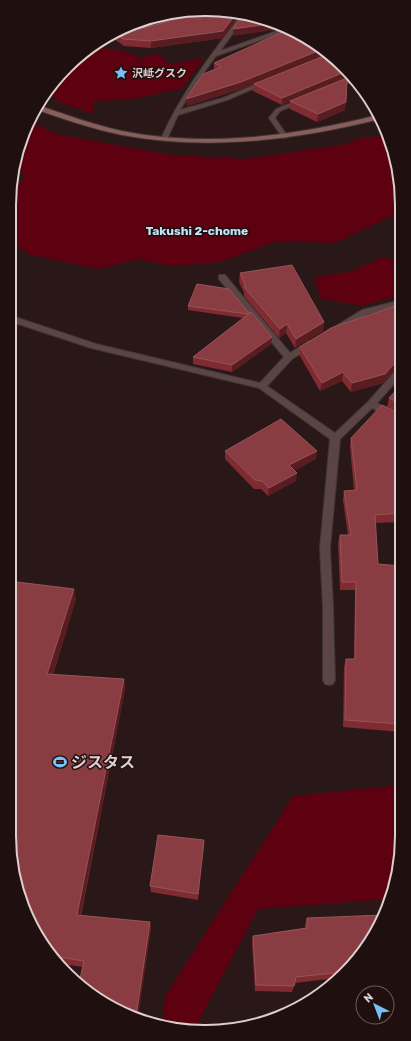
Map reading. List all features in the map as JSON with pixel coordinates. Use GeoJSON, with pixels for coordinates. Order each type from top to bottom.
{"type":"FeatureCollection","features":[{"type":"Feature","properties":{"kind":"street"},"geometry":{"type":"LineString","coordinates":[[164,139],[175,114],[214,54],[240,20]]}},
{"type":"Feature","properties":{"kind":"street"},"geometry":{"type":"LineString","coordinates":[[214,54],[280,31]]}},
{"type":"Feature","properties":{"kind":"street"},"geometry":{"type":"LineString","coordinates":[[175,114],[225,98],[275,79]]}},
{"type":"Feature","properties":{"kind":"street"},"geometry":{"type":"LineString","coordinates":[[327,90],[348,81]]}},
{"type":"Feature","properties":{"kind":"street"},"geometry":{"type":"LineString","coordinates":[[285,137],[272,118],[278,110],[306,98]]}},
{"type":"Feature","properties":{"kind":"street"},"geometry":{"type":"LineString","coordinates":[[42,109],[104,129],[164,139],[222,141],[285,137],[334,129],[373,118]]}},
{"type":"Feature","properties":{"kind":"street"},"geometry":{"type":"LineString","coordinates":[[222,277],[289,357]]}},
{"type":"Feature","properties":{"kind":"street"},"geometry":{"type":"LineString","coordinates":[[262,386],[289,357],[365,312],[395,304]]}},
{"type":"Feature","properties":{"kind":"street"},"geometry":{"type":"LineString","coordinates":[[16,320],[94,346],[262,386],[335,438]]}},
{"type":"Feature","properties":{"kind":"street"},"geometry":{"type":"LineString","coordinates":[[329,680],[328,607],[325,548],[335,438],[371,404],[395,377]]}},
{"type":"Feature","properties":{"kind":"street"},"geometry":{"type":"LineString","coordinates":[[371,404],[395,417]]}},
{"type":"Feature","properties":{"kind":"shaded area"},"geometry":{"type":"Polygon","coordinates":[[[99,48],[119,50],[142,58],[136,63],[123,66],[137,63],[144,58],[143,57],[159,54],[169,64],[204,58],[182,88],[139,98],[93,102],[94,114],[61,103],[51,95],[79,65],[84,66],[79,65],[99,48]]]}},
{"type":"Feature","properties":{"kind":"shaded area"},"geometry":{"type":"Polygon","coordinates":[[[35,124],[56,134],[171,155],[245,159],[341,145],[363,138],[382,136],[389,156],[395,193],[395,214],[335,243],[277,241],[220,262],[171,266],[138,259],[98,269],[28,254],[16,245],[16,193],[17,187],[26,175],[19,172],[22,156],[35,124]]]}},
{"type":"Feature","properties":{"kind":"shaded area"},"geometry":{"type":"Polygon","coordinates":[[[382,257],[395,260],[395,297],[361,306],[320,298],[314,277],[350,272],[382,257]]]}},
{"type":"Feature","properties":{"kind":"shaded area"},"geometry":{"type":"Polygon","coordinates":[[[395,786],[395,848],[389,885],[384,900],[258,909],[197,1025],[162,1020],[165,996],[293,796],[395,786]]]}},
{"type":"Feature","properties":{"kind":"building"},"geometry":{"type":"Polygon","coordinates":[[[193,16],[218,16],[232,18],[223,31],[151,41],[123,39],[120,37],[133,30],[193,16]]]}},
{"type":"Feature","properties":{"kind":"building"},"geometry":{"type":"Polygon","coordinates":[[[240,20],[263,25],[233,29],[240,20]]]}},
{"type":"Feature","properties":{"kind":"building"},"geometry":{"type":"Polygon","coordinates":[[[282,32],[300,41],[316,52],[241,82],[186,99],[203,74],[221,67],[214,63],[282,32]]]}},
{"type":"Feature","properties":{"kind":"building"},"geometry":{"type":"Polygon","coordinates":[[[323,57],[341,74],[282,98],[254,84],[323,57]]]}},
{"type":"Feature","properties":{"kind":"building"},"geometry":{"type":"Polygon","coordinates":[[[346,79],[347,80],[346,102],[318,114],[290,101],[346,79]]]}},
{"type":"Feature","properties":{"kind":"building"},"geometry":{"type":"Polygon","coordinates":[[[292,265],[324,322],[296,339],[287,324],[280,329],[244,287],[246,287],[240,273],[292,265]]]}},
{"type":"Feature","properties":{"kind":"building"},"geometry":{"type":"Polygon","coordinates":[[[197,284],[229,289],[249,313],[188,306],[197,284]]]}},
{"type":"Feature","properties":{"kind":"building"},"geometry":{"type":"Polygon","coordinates":[[[395,306],[395,363],[385,374],[352,383],[343,372],[322,383],[300,347],[331,328],[395,306]]]}},
{"type":"Feature","properties":{"kind":"building"},"geometry":{"type":"Polygon","coordinates":[[[251,312],[272,337],[232,365],[193,357],[251,312]]]}},
{"type":"Feature","properties":{"kind":"building"},"geometry":{"type":"Polygon","coordinates":[[[395,392],[395,401],[389,398],[395,392]]]}},
{"type":"Feature","properties":{"kind":"building"},"geometry":{"type":"Polygon","coordinates":[[[382,405],[395,411],[395,513],[375,515],[378,564],[395,565],[395,724],[345,720],[346,659],[355,659],[356,582],[342,582],[340,535],[351,535],[344,491],[357,490],[351,438],[382,405]]]}},
{"type":"Feature","properties":{"kind":"building"},"geometry":{"type":"Polygon","coordinates":[[[281,419],[317,451],[289,465],[297,473],[269,488],[262,481],[255,480],[225,451],[281,419]]]}},
{"type":"Feature","properties":{"kind":"building","name":"ジスタス"},"geometry":{"type":"Polygon","coordinates":[[[16,582],[74,589],[47,674],[124,679],[77,915],[150,922],[137,1012],[111,1000],[81,978],[84,961],[61,957],[55,951],[41,930],[30,908],[22,885],[16,848],[16,582]]]}},
{"type":"Feature","properties":{"kind":"building"},"geometry":{"type":"Polygon","coordinates":[[[158,835],[204,840],[198,894],[150,886],[158,835]]]}},
{"type":"Feature","properties":{"kind":"building"},"geometry":{"type":"Polygon","coordinates":[[[377,915],[370,930],[356,951],[335,973],[296,977],[294,986],[256,985],[253,936],[307,928],[307,918],[377,915]]]}},
{"type":"Feature","properties":{"kind":"place","name":"沢岻グスク"},"geometry":{"type":"Point","coordinates":[121,73]}},
{"type":"Feature","properties":{"kind":"place","name":"ジスタス"},"geometry":{"type":"Point","coordinates":[60,762]}},
{"type":"Feature","properties":{"kind":"district","name":"Takushi 2-chome"},"geometry":{"type":"Point","coordinates":[197,231]}}]}
